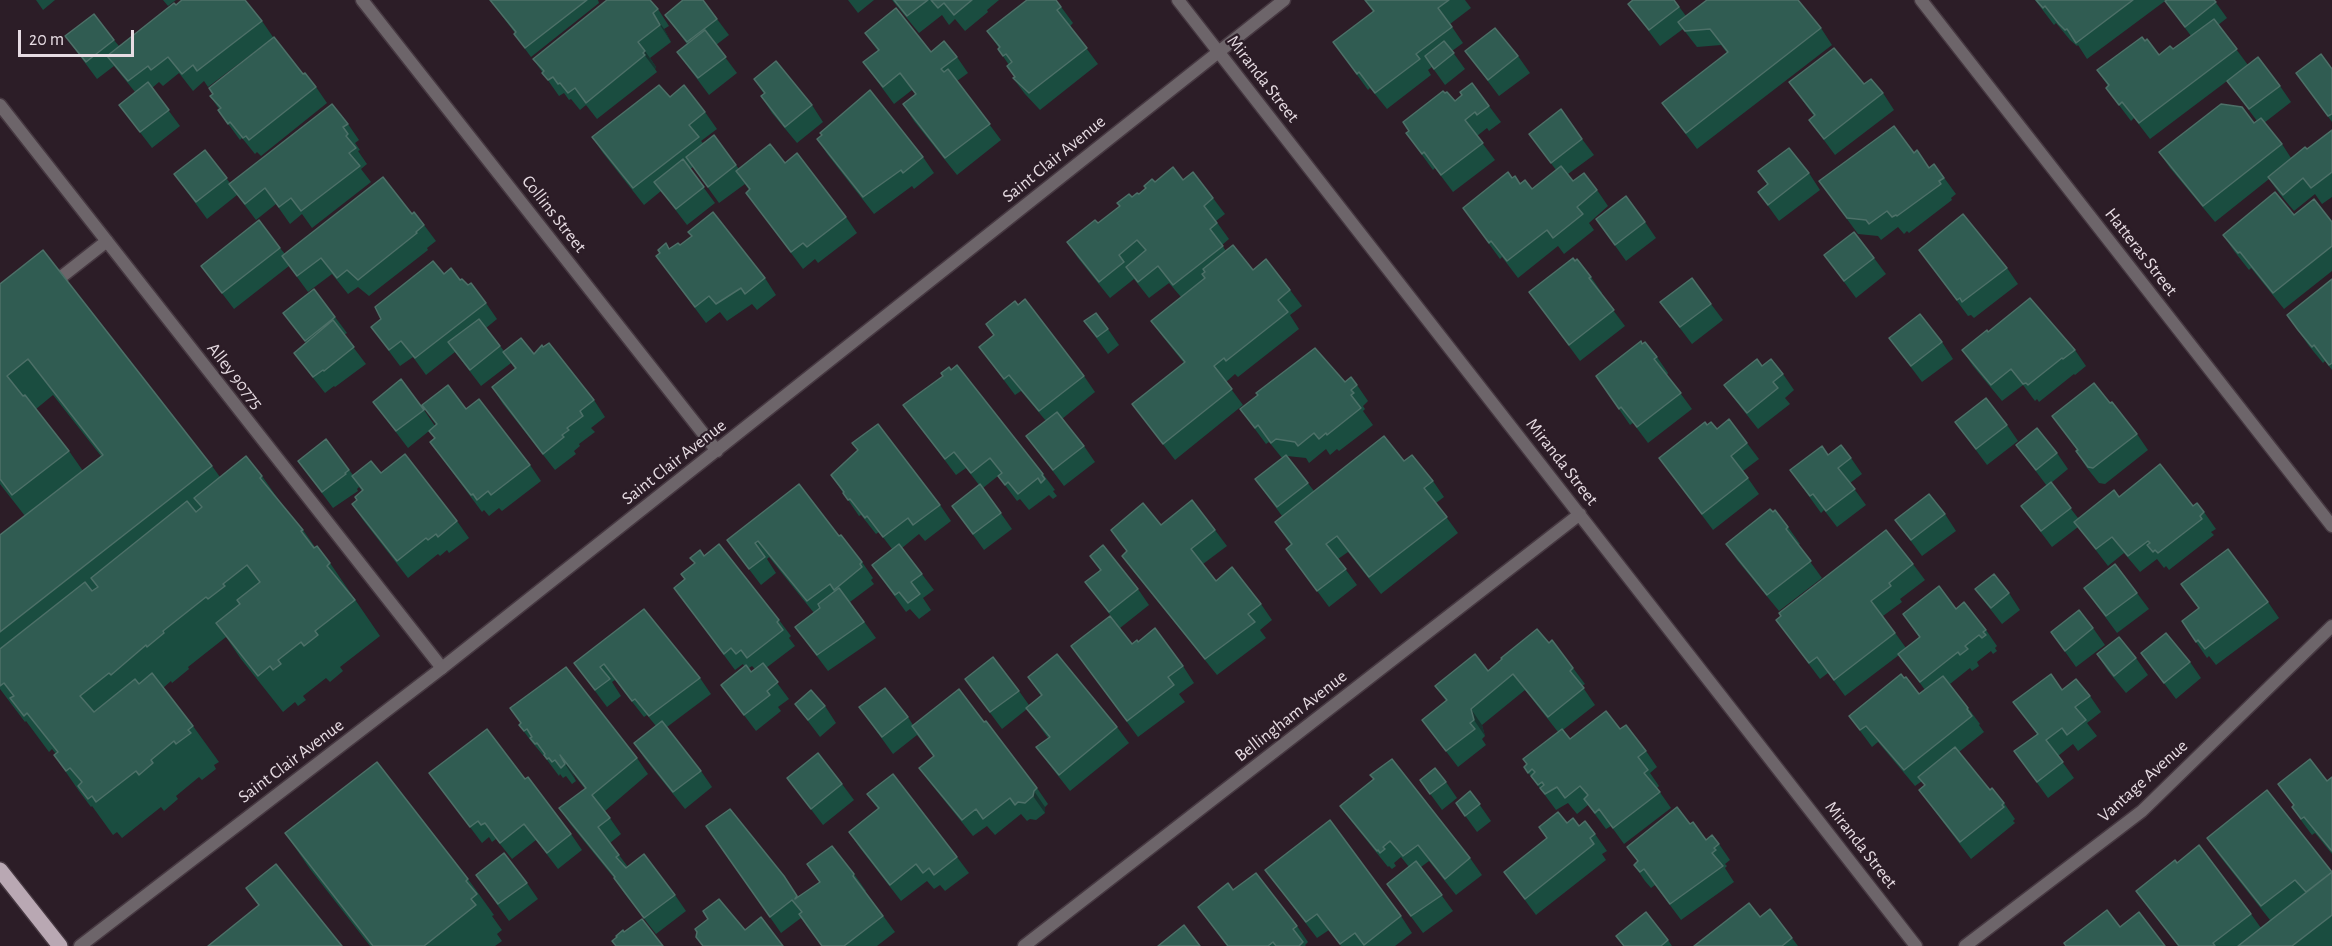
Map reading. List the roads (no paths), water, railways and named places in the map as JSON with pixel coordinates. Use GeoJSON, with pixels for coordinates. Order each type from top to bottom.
{"type":"FeatureCollection","features":[{"type":"Feature","properties":{"kind":"main road"},"geometry":{"type":"LineString","coordinates":[[0,870],[60,946]]}},
{"type":"Feature","properties":{"kind":"street","name":"Collins Street"},"geometry":{"type":"LineString","coordinates":[[362,0],[717,451]]}},
{"type":"Feature","properties":{"kind":"street","name":"Miranda Street"},"geometry":{"type":"LineString","coordinates":[[1178,0],[1916,946]]}},
{"type":"Feature","properties":{"kind":"street","name":"Saint Clair Avenue"},"geometry":{"type":"LineString","coordinates":[[80,946],[442,668],[1284,0]]}},
{"type":"Feature","properties":{"kind":"street","name":"Hatteras Street"},"geometry":{"type":"LineString","coordinates":[[1921,0],[2332,526]]}},
{"type":"Feature","properties":{"kind":"street","name":"Alley 90775"},"geometry":{"type":"LineString","coordinates":[[0,105],[442,668]]}},
{"type":"Feature","properties":{"kind":"street"},"geometry":{"type":"LineString","coordinates":[[44,290],[106,241]]}},
{"type":"Feature","properties":{"kind":"street","name":"Bellingham Avenue"},"geometry":{"type":"LineString","coordinates":[[1024,946],[1580,514]]}},
{"type":"Feature","properties":{"kind":"street","name":"Vantage Avenue"},"geometry":{"type":"LineString","coordinates":[[1965,946],[2142,811],[2332,626]]}}]}
